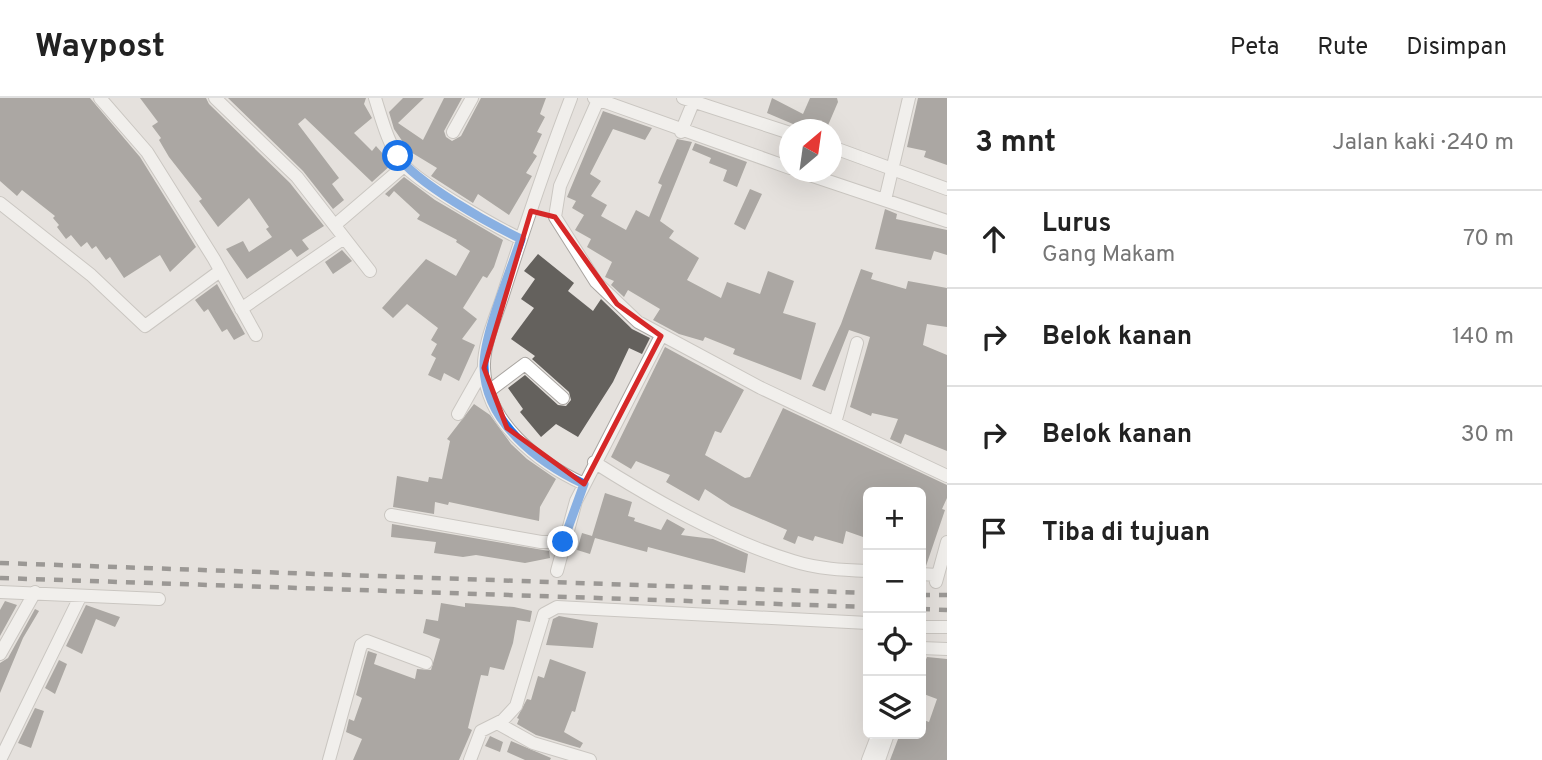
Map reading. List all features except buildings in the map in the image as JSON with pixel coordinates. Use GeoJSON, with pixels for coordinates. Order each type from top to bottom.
{"type":"FeatureCollection","features":[{"type":"Feature","properties":{"kind":"street"},"geometry":{"type":"LineString","coordinates":[[100,98],[147,152],[256,335]]}},
{"type":"Feature","properties":{"kind":"street"},"geometry":{"type":"LineString","coordinates":[[215,98],[297,177],[370,271]]}},
{"type":"Feature","properties":{"kind":"street"},"geometry":{"type":"LineString","coordinates":[[375,98],[385,131],[404,166],[499,228],[521,239]]}},
{"type":"Feature","properties":{"kind":"street"},"geometry":{"type":"LineString","coordinates":[[453,132],[472,98]]}},
{"type":"Feature","properties":{"kind":"street"},"geometry":{"type":"LineString","coordinates":[[457,414],[484,368],[492,329],[521,239],[541,214],[552,182],[571,98]]}},
{"type":"Feature","properties":{"kind":"street"},"geometry":{"type":"LineString","coordinates":[[886,195],[909,98]]}},
{"type":"Feature","properties":{"kind":"street"},"geometry":{"type":"LineString","coordinates":[[541,214],[552,182],[597,99],[779,164]]}},
{"type":"Feature","properties":{"kind":"street"},"geometry":{"type":"LineString","coordinates":[[682,129],[690,102],[779,130]]}},
{"type":"Feature","properties":{"kind":"street"},"geometry":{"type":"LineString","coordinates":[[842,151],[947,189]]}},
{"type":"Feature","properties":{"kind":"street"},"geometry":{"type":"LineString","coordinates":[[335,225],[404,166]]}},
{"type":"Feature","properties":{"kind":"street"},"geometry":{"type":"LineString","coordinates":[[838,182],[886,195],[947,221]]}},
{"type":"Feature","properties":{"kind":"street"},"geometry":{"type":"LineString","coordinates":[[0,203],[91,275],[145,326],[220,271]]}},
{"type":"Feature","properties":{"kind":"street"},"geometry":{"type":"LineString","coordinates":[[541,214],[596,282],[638,322],[835,423],[947,476]]}},
{"type":"Feature","properties":{"kind":"street"},"geometry":{"type":"LineString","coordinates":[[241,309],[344,238]]}},
{"type":"Feature","properties":{"kind":"street"},"geometry":{"type":"LineString","coordinates":[[557,571],[552,542],[586,474],[634,394],[656,333]]}},
{"type":"Feature","properties":{"kind":"street"},"geometry":{"type":"LineString","coordinates":[[835,423],[857,343]]}},
{"type":"Feature","properties":{"kind":"street"},"geometry":{"type":"LineString","coordinates":[[495,387],[525,364],[563,398]]}},
{"type":"Feature","properties":{"kind":"street"},"geometry":{"type":"LineString","coordinates":[[484,368],[495,387],[498,413],[514,435],[565,474],[586,474],[643,494],[792,561],[834,569],[863,571]]}},
{"type":"Feature","properties":{"kind":"street"},"geometry":{"type":"LineString","coordinates":[[391,515],[552,542]]}},
{"type":"Feature","properties":{"kind":"street"},"geometry":{"type":"LineString","coordinates":[[926,575],[937,578],[947,542]]}},
{"type":"Feature","properties":{"kind":"street"},"geometry":{"type":"LineString","coordinates":[[1,594],[34,592],[159,600]]}},
{"type":"Feature","properties":{"kind":"street"},"geometry":{"type":"LineString","coordinates":[[0,654],[34,592]]}},
{"type":"Feature","properties":{"kind":"street"},"geometry":{"type":"LineString","coordinates":[[1,760],[80,597]]}},
{"type":"Feature","properties":{"kind":"street"},"geometry":{"type":"LineString","coordinates":[[470,760],[481,731],[497,723],[516,706],[544,614],[557,607],[863,623]]}},
{"type":"Feature","properties":{"kind":"street"},"geometry":{"type":"LineString","coordinates":[[926,627],[944,627]]}},
{"type":"Feature","properties":{"kind":"street"},"geometry":{"type":"LineString","coordinates":[[329,760],[361,645],[367,641],[426,663]]}},
{"type":"Feature","properties":{"kind":"street"},"geometry":{"type":"LineString","coordinates":[[926,648],[947,649]]}},
{"type":"Feature","properties":{"kind":"street"},"geometry":{"type":"LineString","coordinates":[[497,723],[533,743],[590,760]]}},
{"type":"Feature","properties":{"kind":"street"},"geometry":{"type":"LineString","coordinates":[[868,760],[876,739]]}},
{"type":"Feature","properties":{"kind":"street"},"geometry":{"type":"LineString","coordinates":[[879,760],[886,739]]}},
{"type":"Feature","properties":{"kind":"highlighted area"},"geometry":{"type":"Polygon","coordinates":[[[531,211],[555,217],[617,304],[661,336],[584,484],[507,428],[484,368],[531,211]]]}},
{"type":"Feature","properties":{"kind":"railway"},"geometry":{"type":"LineString","coordinates":[[0,563],[863,593]]}},
{"type":"Feature","properties":{"kind":"railway"},"geometry":{"type":"LineString","coordinates":[[0,578],[863,607]]}},
{"type":"Feature","properties":{"kind":"railway"},"geometry":{"type":"LineString","coordinates":[[926,595],[947,595]]}},
{"type":"Feature","properties":{"kind":"railway"},"geometry":{"type":"LineString","coordinates":[[926,609],[947,610]]}},
{"type":"Feature","properties":{"kind":"route"},"geometry":{"type":"LineString","coordinates":[[398,156],[404,166],[434,187],[521,239],[492,329],[484,368],[489,391],[507,428],[521,443],[584,484],[563,542]]}}]}
